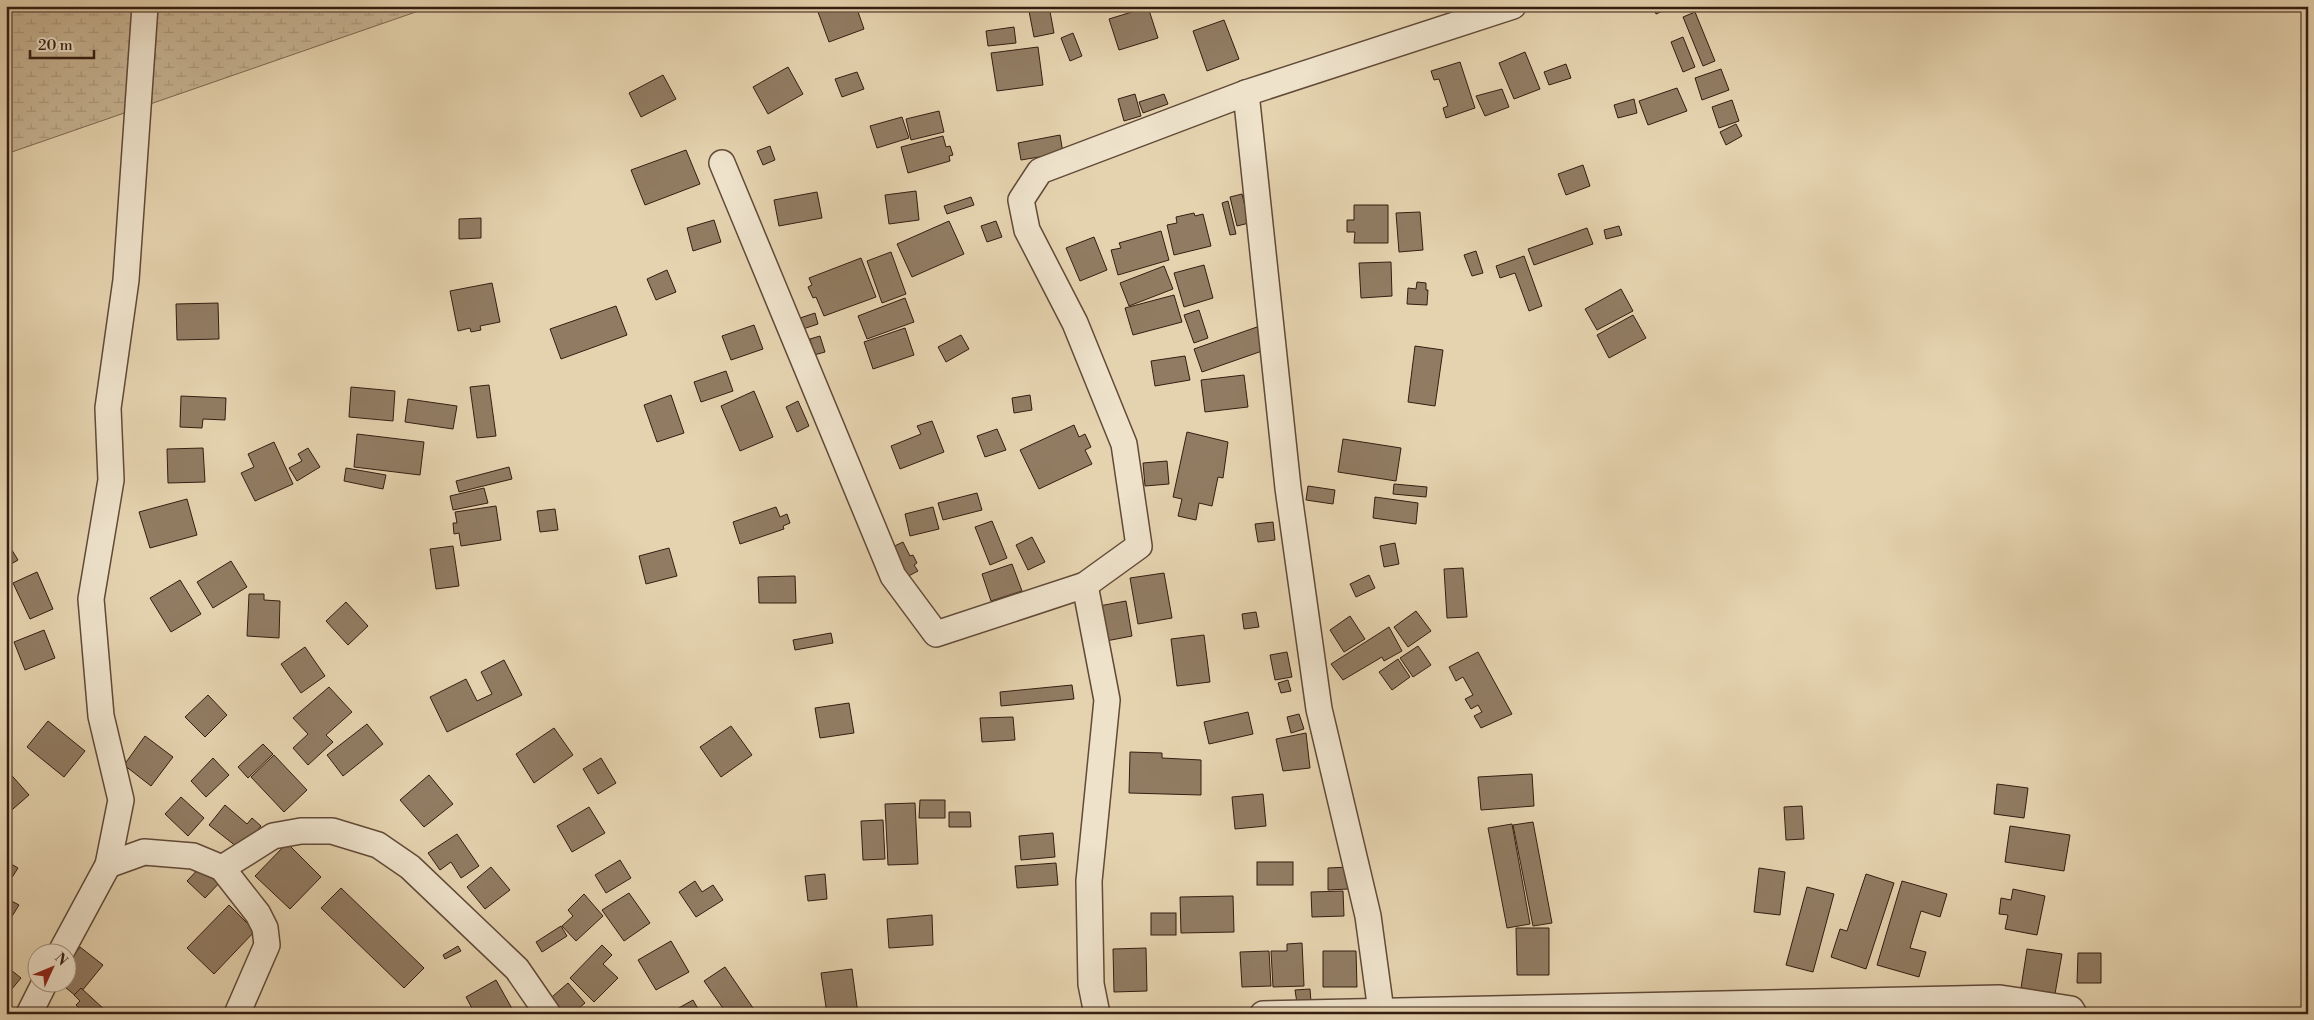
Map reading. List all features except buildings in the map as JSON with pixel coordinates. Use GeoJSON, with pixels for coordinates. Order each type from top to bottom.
{"type":"FeatureCollection","features":[{"type":"Feature","properties":{"kind":"street"},"geometry":{"type":"LineString","coordinates":[[67,942],[108,865],[121,800],[101,716],[91,599],[110,480],[108,408],[126,280],[145,6]]}},
{"type":"Feature","properties":{"kind":"street"},"geometry":{"type":"LineString","coordinates":[[722,163],[893,576],[936,634],[1085,585],[1139,546],[1124,444],[1075,323],[1027,230],[1021,200],[1040,171],[1246,93],[1513,6]]}},
{"type":"Feature","properties":{"kind":"street"},"geometry":{"type":"LineString","coordinates":[[1246,93],[1288,488],[1319,709],[1368,916],[1381,1011]]}},
{"type":"Feature","properties":{"kind":"street"},"geometry":{"type":"LineString","coordinates":[[1085,585],[1107,700],[1088,881],[1091,984],[1097,1014]]}},
{"type":"Feature","properties":{"kind":"street"},"geometry":{"type":"LineString","coordinates":[[222,868],[273,836],[300,831],[332,831],[378,845],[410,867],[517,969],[548,1014]]}},
{"type":"Feature","properties":{"kind":"street"},"geometry":{"type":"LineString","coordinates":[[108,865],[144,852],[193,856],[222,868],[258,914],[265,928],[267,945],[236,1014]]}},
{"type":"Feature","properties":{"kind":"street"},"geometry":{"type":"LineString","coordinates":[[29,1014],[40,992]]}},
{"type":"Feature","properties":{"kind":"street"},"geometry":{"type":"LineString","coordinates":[[1263,1014],[2000,998],[2071,1009],[2074,1014]]}},
{"type":"Feature","properties":{"kind":"green space"},"geometry":{"type":"Polygon","coordinates":[[[6,6],[433,6],[6,154],[6,6]]]}}]}
